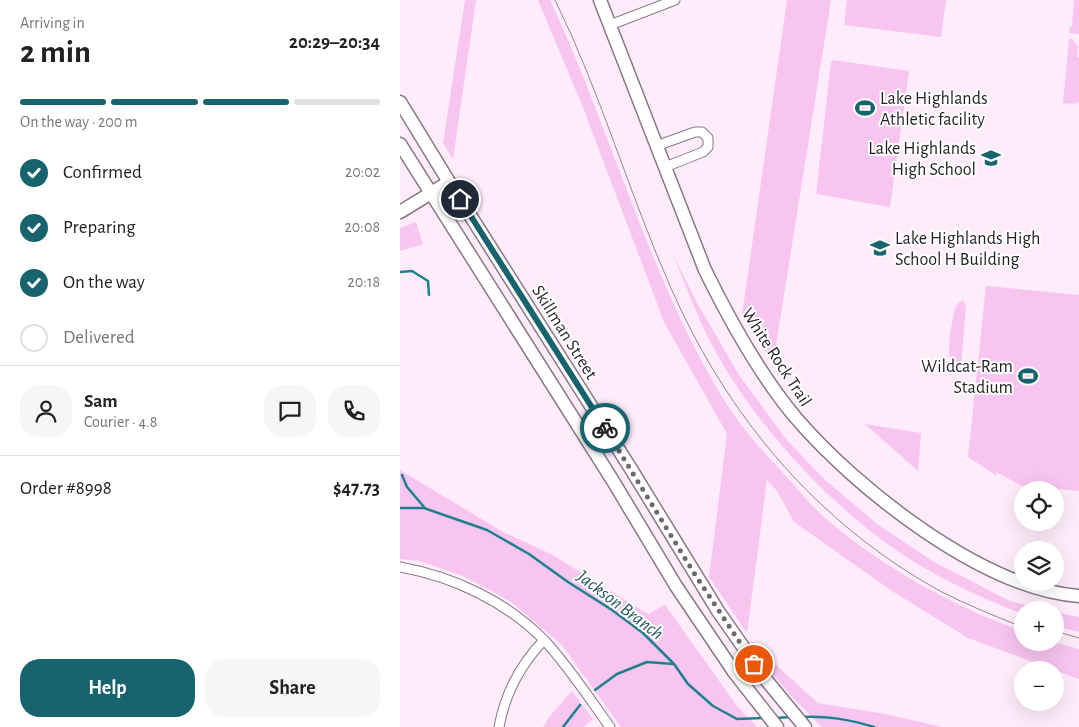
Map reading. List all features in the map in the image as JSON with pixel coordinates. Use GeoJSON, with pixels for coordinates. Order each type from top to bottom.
{"type":"FeatureCollection","features":[{"type":"Feature","properties":{"kind":"main road","name":"White Rock Trail"},"geometry":{"type":"LineString","coordinates":[[600,0],[705,270],[719,298],[770,383],[795,417],[852,474],[908,520],[947,546],[1005,576],[1035,588],[1079,596]]}},
{"type":"Feature","properties":{"kind":"main road","name":"Skillman Street"},"geometry":{"type":"LineString","coordinates":[[400,102],[713,603],[760,672],[805,727]]}},
{"type":"Feature","properties":{"kind":"main road"},"geometry":{"type":"LineString","coordinates":[[400,144],[613,481],[676,586],[722,654],[777,727]]}},
{"type":"Feature","properties":{"kind":"main road"},"geometry":{"type":"LineString","coordinates":[[400,212],[449,182]]}},
{"type":"Feature","properties":{"kind":"main road"},"geometry":{"type":"LineString","coordinates":[[642,530],[661,519]]}},
{"type":"Feature","properties":{"kind":"street"},"geometry":{"type":"LineString","coordinates":[[610,24],[674,0]]}},
{"type":"Feature","properties":{"kind":"street"},"geometry":{"type":"LineString","coordinates":[[656,146],[695,132],[702,132],[708,138],[708,147],[703,152],[665,167]]}},
{"type":"Feature","properties":{"kind":"street"},"geometry":{"type":"LineString","coordinates":[[400,568],[436,575],[479,593],[500,605],[544,640],[561,659],[610,727]]}},
{"type":"Feature","properties":{"kind":"street"},"geometry":{"type":"LineString","coordinates":[[499,727],[509,694],[521,669],[544,640]]}},
{"type":"Feature","properties":{"kind":"shaded area"},"geometry":{"type":"Polygon","coordinates":[[[465,0],[476,0],[453,159],[443,143],[465,0]]]}},
{"type":"Feature","properties":{"kind":"shaded area"},"geometry":{"type":"Polygon","coordinates":[[[538,0],[550,0],[670,296],[718,390],[748,434],[820,514],[871,554],[920,584],[970,610],[1014,628],[1014,651],[1064,651],[1064,645],[1079,649],[1079,679],[1064,673],[1064,661],[1030,661],[968,638],[892,591],[794,522],[777,491],[767,480],[747,633],[709,577],[727,434],[664,322],[584,110],[538,0]]]}},
{"type":"Feature","properties":{"kind":"shaded area"},"geometry":{"type":"Polygon","coordinates":[[[787,0],[831,0],[773,364],[742,315],[787,0]]]}},
{"type":"Feature","properties":{"kind":"shaded area"},"geometry":{"type":"Polygon","coordinates":[[[847,0],[946,0],[941,37],[844,25],[847,0]]]}},
{"type":"Feature","properties":{"kind":"shaded area"},"geometry":{"type":"Polygon","coordinates":[[[1074,0],[1079,0],[1079,34],[1069,33],[1070,26],[1072,26],[1074,0]]]}},
{"type":"Feature","properties":{"kind":"shaded area"},"geometry":{"type":"Polygon","coordinates":[[[1069,39],[1072,39],[1078,47],[1079,102],[1075,104],[1063,103],[1069,39]]]}},
{"type":"Feature","properties":{"kind":"shaded area","name":"Lake Highlands Athletic facility"},"geometry":{"type":"Polygon","coordinates":[[[833,60],[909,71],[890,207],[816,194],[831,62],[833,60]]]}},
{"type":"Feature","properties":{"kind":"shaded area"},"geometry":{"type":"Polygon","coordinates":[[[416,222],[423,244],[400,251],[400,228],[416,222]]]}},
{"type":"Feature","properties":{"kind":"shaded area"},"geometry":{"type":"Polygon","coordinates":[[[671,250],[695,299],[739,375],[786,439],[822,477],[877,524],[934,562],[1014,602],[1014,611],[950,582],[896,550],[866,527],[808,475],[757,415],[736,385],[717,354],[671,250]]]}},
{"type":"Feature","properties":{"kind":"shaded area","name":"Wildcat-Ram Stadium"},"geometry":{"type":"Polygon","coordinates":[[[986,286],[1079,295],[1079,491],[1064,490],[1064,481],[1014,482],[996,472],[997,476],[968,457],[986,286]]]}},
{"type":"Feature","properties":{"kind":"shaded area"},"geometry":{"type":"Polygon","coordinates":[[[963,301],[966,305],[961,367],[956,371],[952,366],[949,350],[955,308],[958,303],[963,301]]]}},
{"type":"Feature","properties":{"kind":"shaded area"},"geometry":{"type":"Polygon","coordinates":[[[865,424],[921,433],[918,471],[865,424]]]}},
{"type":"Feature","properties":{"kind":"shaded area"},"geometry":{"type":"Polygon","coordinates":[[[400,470],[503,532],[551,554],[648,614],[665,605],[737,706],[757,727],[621,727],[562,645],[510,601],[463,576],[419,561],[400,559],[400,470]]]}},
{"type":"Feature","properties":{"kind":"shaded area"},"geometry":{"type":"Polygon","coordinates":[[[1064,614],[1079,617],[1079,632],[1064,628],[1064,614]]]}},
{"type":"Feature","properties":{"kind":"shaded area"},"geometry":{"type":"Polygon","coordinates":[[[764,664],[775,664],[818,703],[885,714],[942,727],[822,727],[793,698],[764,664]]]}},
{"type":"Feature","properties":{"kind":"shaded area"},"geometry":{"type":"Polygon","coordinates":[[[572,691],[593,719],[583,727],[543,727],[550,716],[572,691]]]}},
{"type":"Feature","properties":{"kind":"waterway"},"geometry":{"type":"LineString","coordinates":[[400,272],[412,271],[428,281],[429,295]]}},
{"type":"Feature","properties":{"kind":"waterway"},"geometry":{"type":"LineString","coordinates":[[402,475],[407,487],[424,507]]}},
{"type":"Feature","properties":{"kind":"waterway","name":"Jackson Branch"},"geometry":{"type":"LineString","coordinates":[[400,508],[424,508],[487,530],[529,554],[643,633],[674,664],[688,684],[713,706],[737,719],[763,718]]}},
{"type":"Feature","properties":{"kind":"waterway"},"geometry":{"type":"LineString","coordinates":[[595,690],[617,674],[647,662],[673,664]]}},
{"type":"Feature","properties":{"kind":"waterway"},"geometry":{"type":"LineString","coordinates":[[563,727],[580,705]]}},
{"type":"Feature","properties":{"kind":"waterway","name":"Jackson Branch"},"geometry":{"type":"LineString","coordinates":[[776,718],[791,717]]}},
{"type":"Feature","properties":{"kind":"waterway","name":"Jackson Branch"},"geometry":{"type":"LineString","coordinates":[[801,717],[838,719],[874,727]]}},
{"type":"Feature","properties":{"kind":"tram line"},"geometry":{"type":"LineString","coordinates":[[555,0],[587,71],[671,288],[719,380],[748,422],[780,462],[816,499],[854,533],[895,564],[940,591],[1014,624]]}},
{"type":"Feature","properties":{"kind":"tram line"},"geometry":{"type":"LineString","coordinates":[[1064,634],[1079,638]]}},
{"type":"Feature","properties":{"kind":"way so far"},"geometry":{"type":"LineString","coordinates":[[605,428],[694,573],[754,664]]}},
{"type":"Feature","properties":{"kind":"place","name":"Lake Highlands Athletic facility"},"geometry":{"type":"Point","coordinates":[865,108]}},
{"type":"Feature","properties":{"kind":"place","name":"Lake Highlands High School"},"geometry":{"type":"Point","coordinates":[991,158]}},
{"type":"Feature","properties":{"kind":"place","name":"Lake Highlands High School H Building"},"geometry":{"type":"Point","coordinates":[880,248]}},
{"type":"Feature","properties":{"kind":"place","name":"Wildcat-Ram Stadium"},"geometry":{"type":"Point","coordinates":[1028,376]}},
{"type":"Feature","properties":{"kind":"route"},"geometry":{"type":"LineString","coordinates":[[460,199],[605,428]]}}]}
